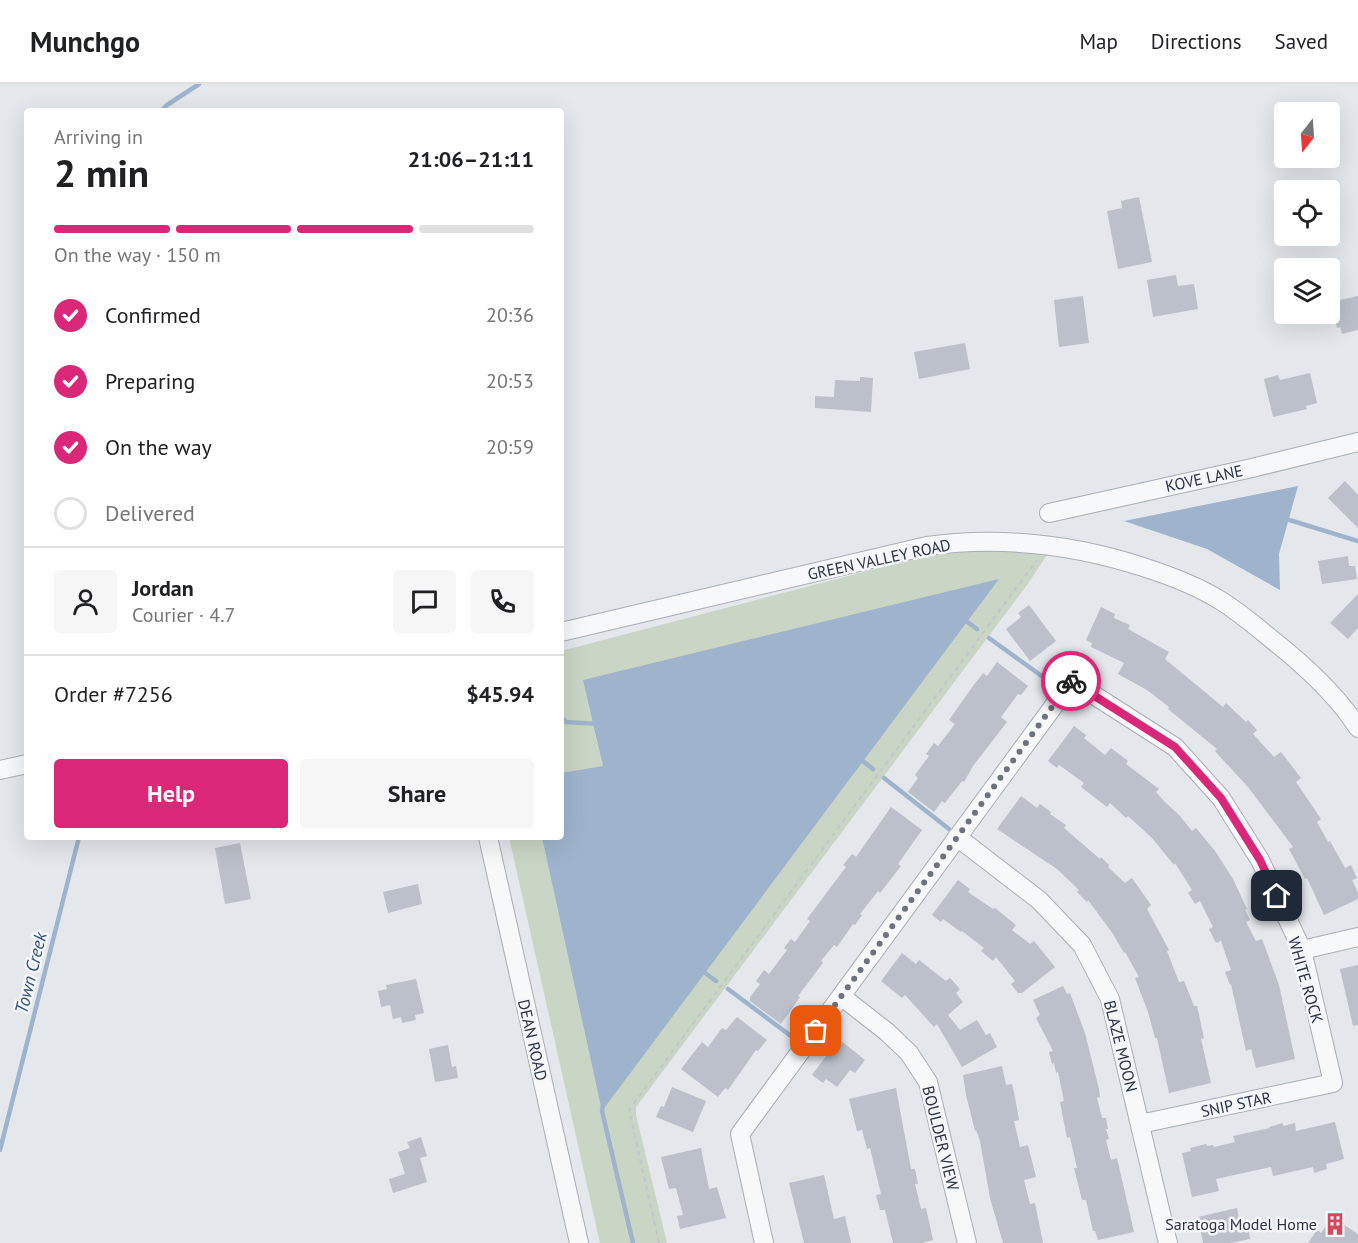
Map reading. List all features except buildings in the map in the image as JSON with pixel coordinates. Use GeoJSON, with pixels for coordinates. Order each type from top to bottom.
{"type":"FeatureCollection","features":[{"type":"Feature","properties":{"kind":"street","name":"KOVE LANE"},"geometry":{"type":"LineString","coordinates":[[1049,513],[1358,442]]}},
{"type":"Feature","properties":{"kind":"street","name":"GREEN VALLEY ROAD"},"geometry":{"type":"LineString","coordinates":[[564,631],[927,546],[992,541],[1075,548],[1106,555],[1172,576],[1219,599],[1307,668],[1357,723]]}},
{"type":"Feature","properties":{"kind":"street","name":"WHITE ROCK"},"geometry":{"type":"LineString","coordinates":[[957,837],[1072,681],[1175,747],[1221,798],[1260,860],[1302,950],[1333,1083]]}},
{"type":"Feature","properties":{"kind":"street"},"geometry":{"type":"LineString","coordinates":[[0,770],[24,765]]}},
{"type":"Feature","properties":{"kind":"street"},"geometry":{"type":"LineString","coordinates":[[764,1243],[740,1134],[957,837]]}},
{"type":"Feature","properties":{"kind":"street","name":"BLAZE MOON"},"geometry":{"type":"LineString","coordinates":[[957,837],[1039,900],[1082,945],[1110,999],[1168,1243]]}},
{"type":"Feature","properties":{"kind":"street","name":"DEAN ROAD"},"geometry":{"type":"LineString","coordinates":[[489,840],[579,1243]]}},
{"type":"Feature","properties":{"kind":"street"},"geometry":{"type":"LineString","coordinates":[[1302,950],[1358,938]]}},
{"type":"Feature","properties":{"kind":"street","name":"BOULDER VIEW"},"geometry":{"type":"LineString","coordinates":[[841,996],[887,1032],[909,1053],[928,1082],[967,1243]]}},
{"type":"Feature","properties":{"kind":"street","name":"SNIP STAR"},"geometry":{"type":"LineString","coordinates":[[1140,1124],[1333,1083]]}},
{"type":"Feature","properties":{"kind":"path"},"geometry":{"type":"LineString","coordinates":[[659,1243],[629,1110],[1048,546]]}},
{"type":"Feature","properties":{"kind":"green space"},"geometry":{"type":"Polygon","coordinates":[[[971,544],[1051,549],[1027,585],[636,1107],[667,1243],[600,1243],[510,840],[564,840],[564,650],[971,544]]]}},
{"type":"Feature","properties":{"kind":"water"},"geometry":{"type":"Polygon","coordinates":[[[1298,486],[1279,554],[1280,590],[1207,549],[1124,521],[1298,486]]]}},
{"type":"Feature","properties":{"kind":"water"},"geometry":{"type":"Polygon","coordinates":[[[999,579],[602,1111],[543,840],[564,840],[564,772],[603,766],[583,680],[999,579]]]}},
{"type":"Feature","properties":{"kind":"waterway","name":"Town Creek"},"geometry":{"type":"LineString","coordinates":[[164,108],[199,84]]}},
{"type":"Feature","properties":{"kind":"waterway"},"geometry":{"type":"LineString","coordinates":[[1283,518],[1358,541]]}},
{"type":"Feature","properties":{"kind":"waterway"},"geometry":{"type":"LineString","coordinates":[[962,618],[977,629]]}},
{"type":"Feature","properties":{"kind":"waterway"},"geometry":{"type":"LineString","coordinates":[[989,638],[1043,677]]}},
{"type":"Feature","properties":{"kind":"waterway"},"geometry":{"type":"LineString","coordinates":[[564,720],[598,724]]}},
{"type":"Feature","properties":{"kind":"waterway"},"geometry":{"type":"LineString","coordinates":[[859,758],[873,769]]}},
{"type":"Feature","properties":{"kind":"waterway"},"geometry":{"type":"LineString","coordinates":[[884,778],[949,829]]}},
{"type":"Feature","properties":{"kind":"waterway","name":"Town Creek"},"geometry":{"type":"LineString","coordinates":[[0,1150],[78,840]]}},
{"type":"Feature","properties":{"kind":"waterway"},"geometry":{"type":"LineString","coordinates":[[701,970],[716,981]]}},
{"type":"Feature","properties":{"kind":"waterway"},"geometry":{"type":"LineString","coordinates":[[728,989],[791,1036]]}},
{"type":"Feature","properties":{"kind":"waterway"},"geometry":{"type":"LineString","coordinates":[[603,1105],[602,1111],[633,1243]]}},
{"type":"Feature","properties":{"kind":"way so far"},"geometry":{"type":"LineString","coordinates":[[816,1031],[1071,681]]}},
{"type":"Feature","properties":{"kind":"place","name":"Saratoga Model Home"},"geometry":{"type":"Point","coordinates":[1335,1224]}},
{"type":"Feature","properties":{"kind":"route"},"geometry":{"type":"LineString","coordinates":[[1071,681],[1175,747],[1221,798],[1260,860],[1277,896]]}}]}
